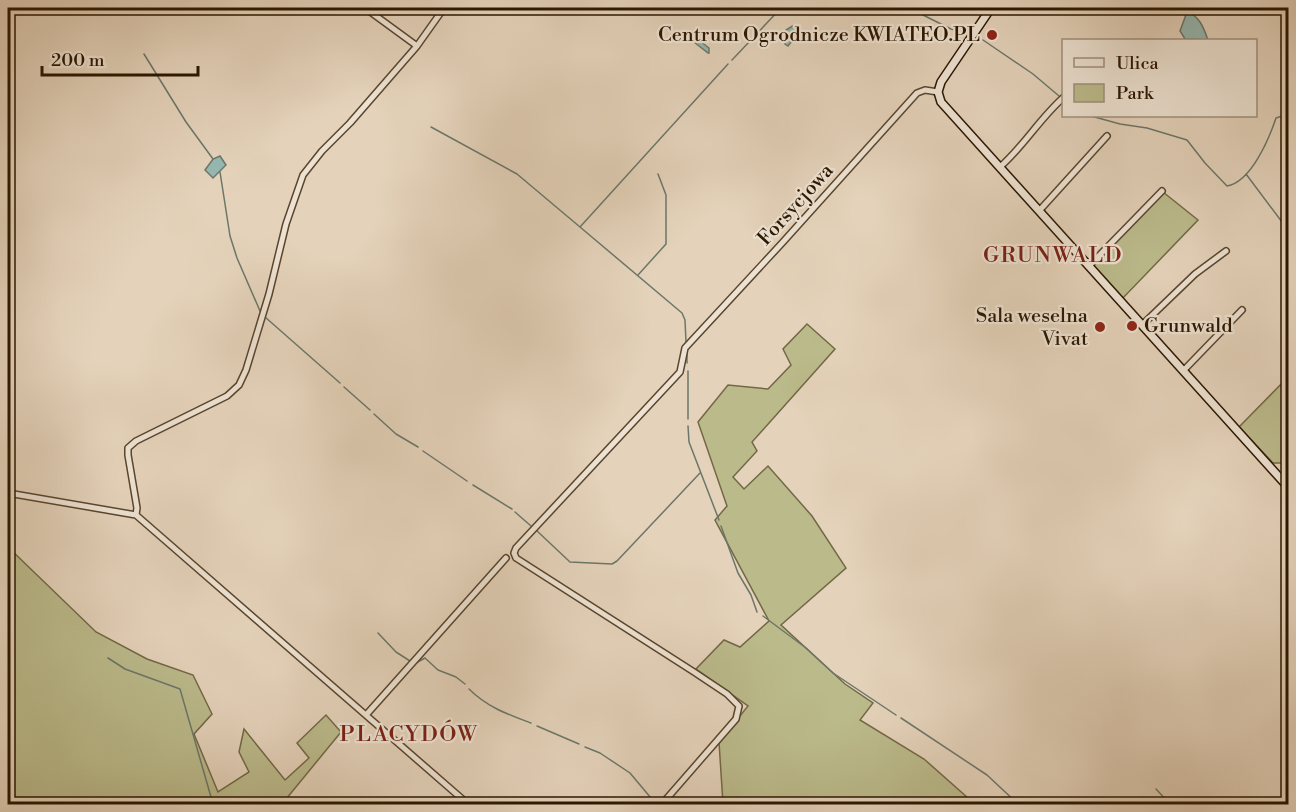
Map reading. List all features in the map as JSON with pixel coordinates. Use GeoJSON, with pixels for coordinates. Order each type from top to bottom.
{"type":"FeatureCollection","features":[{"type":"Feature","properties":{"kind":"street"},"geometry":{"type":"LineString","coordinates":[[365,8],[417,46]]}},
{"type":"Feature","properties":{"kind":"street"},"geometry":{"type":"LineString","coordinates":[[136,515],[129,448],[136,441],[227,396],[239,385],[246,370],[269,294],[289,215],[303,175],[417,46],[444,8]]}},
{"type":"Feature","properties":{"kind":"street"},"geometry":{"type":"LineString","coordinates":[[991,8],[942,80],[938,92],[943,105],[1288,487]]}},
{"type":"Feature","properties":{"kind":"street","name":"Forsycjowa"},"geometry":{"type":"LineString","coordinates":[[663,804],[736,719],[739,706],[727,694],[516,558],[514,553],[516,548],[680,372],[683,363],[682,353],[692,339],[917,93],[925,90],[938,92]]}},
{"type":"Feature","properties":{"kind":"street"},"geometry":{"type":"LineString","coordinates":[[1000,167],[1062,99]]}},
{"type":"Feature","properties":{"kind":"street"},"geometry":{"type":"LineString","coordinates":[[1039,211],[1107,136]]}},
{"type":"Feature","properties":{"kind":"street"},"geometry":{"type":"LineString","coordinates":[[1089,266],[1162,191]]}},
{"type":"Feature","properties":{"kind":"street"},"geometry":{"type":"LineString","coordinates":[[1142,325],[1195,274],[1226,251]]}},
{"type":"Feature","properties":{"kind":"street"},"geometry":{"type":"LineString","coordinates":[[1183,371],[1242,310]]}},
{"type":"Feature","properties":{"kind":"street"},"geometry":{"type":"LineString","coordinates":[[8,493],[136,515],[468,804]]}},
{"type":"Feature","properties":{"kind":"street"},"geometry":{"type":"LineString","coordinates":[[366,715],[506,558]]}},
{"type":"Feature","properties":{"kind":"green space"},"geometry":{"type":"Polygon","coordinates":[[[1163,192],[1198,220],[1122,299],[1093,264],[1163,192]]]}},
{"type":"Feature","properties":{"kind":"green space"},"geometry":{"type":"Polygon","coordinates":[[[807,324],[835,349],[752,442],[757,451],[733,477],[744,489],[768,466],[812,516],[846,568],[781,625],[845,684],[873,703],[860,720],[924,759],[968,798],[962,804],[723,804],[719,742],[748,706],[696,669],[724,640],[740,647],[769,621],[715,520],[727,506],[698,422],[728,385],[768,389],[791,365],[783,349],[807,324]]]}},
{"type":"Feature","properties":{"kind":"green space"},"geometry":{"type":"Polygon","coordinates":[[[1288,377],[1288,468],[1281,463],[1273,463],[1239,427],[1288,377]]]}},
{"type":"Feature","properties":{"kind":"green space"},"geometry":{"type":"Polygon","coordinates":[[[8,547],[96,632],[147,659],[193,675],[212,714],[194,734],[218,792],[249,772],[239,752],[244,729],[285,780],[309,758],[297,743],[326,715],[341,732],[282,804],[8,804],[8,547]]]}},
{"type":"Feature","properties":{"kind":"water"},"geometry":{"type":"Polygon","coordinates":[[[1187,12],[1198,20],[1208,39],[1185,39],[1180,31],[1187,12]]]}},
{"type":"Feature","properties":{"kind":"water"},"geometry":{"type":"Polygon","coordinates":[[[794,25],[797,29],[796,36],[788,46],[785,44],[783,35],[794,25]]]}},
{"type":"Feature","properties":{"kind":"water"},"geometry":{"type":"Polygon","coordinates":[[[687,31],[709,48],[709,53],[685,35],[687,31]]]}},
{"type":"Feature","properties":{"kind":"water"},"geometry":{"type":"Polygon","coordinates":[[[220,156],[226,165],[213,178],[205,170],[213,159],[220,156]]]}},
{"type":"Feature","properties":{"kind":"waterway"},"geometry":{"type":"LineString","coordinates":[[732,60],[781,8]]}},
{"type":"Feature","properties":{"kind":"waterway"},"geometry":{"type":"LineString","coordinates":[[1187,12],[1189,8]]}},
{"type":"Feature","properties":{"kind":"waterway"},"geometry":{"type":"LineString","coordinates":[[911,9],[951,29],[970,34]]}},
{"type":"Feature","properties":{"kind":"waterway"},"geometry":{"type":"LineString","coordinates":[[983,40],[1033,74],[1059,96]]}},
{"type":"Feature","properties":{"kind":"waterway"},"geometry":{"type":"LineString","coordinates":[[144,54],[186,122],[213,159]]}},
{"type":"Feature","properties":{"kind":"waterway"},"geometry":{"type":"LineString","coordinates":[[431,127],[517,174],[580,227],[728,64]]}},
{"type":"Feature","properties":{"kind":"waterway"},"geometry":{"type":"LineString","coordinates":[[1288,70],[1285,80],[1288,105]]}},
{"type":"Feature","properties":{"kind":"waterway"},"geometry":{"type":"LineString","coordinates":[[1095,117],[1147,128],[1187,140],[1227,186],[1244,177],[1264,148],[1276,118],[1288,114]]}},
{"type":"Feature","properties":{"kind":"waterway"},"geometry":{"type":"LineString","coordinates":[[220,172],[230,236],[260,311]]}},
{"type":"Feature","properties":{"kind":"waterway"},"geometry":{"type":"LineString","coordinates":[[638,275],[666,244],[666,195],[658,174]]}},
{"type":"Feature","properties":{"kind":"waterway"},"geometry":{"type":"LineString","coordinates":[[1246,174],[1288,230]]}},
{"type":"Feature","properties":{"kind":"waterway"},"geometry":{"type":"LineString","coordinates":[[580,227],[682,313],[685,320],[686,342]]}},
{"type":"Feature","properties":{"kind":"waterway"},"geometry":{"type":"LineString","coordinates":[[265,317],[340,383]]}},
{"type":"Feature","properties":{"kind":"waterway"},"geometry":{"type":"LineString","coordinates":[[687,352],[687,363]]}},
{"type":"Feature","properties":{"kind":"waterway"},"geometry":{"type":"LineString","coordinates":[[688,371],[688,419]]}},
{"type":"Feature","properties":{"kind":"waterway"},"geometry":{"type":"LineString","coordinates":[[344,387],[370,410]]}},
{"type":"Feature","properties":{"kind":"waterway"},"geometry":{"type":"LineString","coordinates":[[374,414],[396,434],[418,447]]}},
{"type":"Feature","properties":{"kind":"waterway"},"geometry":{"type":"LineString","coordinates":[[688,426],[689,442],[719,520]]}},
{"type":"Feature","properties":{"kind":"waterway"},"geometry":{"type":"LineString","coordinates":[[423,451],[467,481]]}},
{"type":"Feature","properties":{"kind":"waterway"},"geometry":{"type":"LineString","coordinates":[[536,530],[570,562],[612,564],[700,473]]}},
{"type":"Feature","properties":{"kind":"waterway"},"geometry":{"type":"LineString","coordinates":[[473,485],[512,509]]}},
{"type":"Feature","properties":{"kind":"waterway"},"geometry":{"type":"LineString","coordinates":[[515,512],[531,526]]}},
{"type":"Feature","properties":{"kind":"waterway"},"geometry":{"type":"LineString","coordinates":[[721,526],[738,573],[751,595],[757,612]]}},
{"type":"Feature","properties":{"kind":"waterway"},"geometry":{"type":"LineString","coordinates":[[763,616],[806,648],[833,673],[896,715]]}},
{"type":"Feature","properties":{"kind":"waterway"},"geometry":{"type":"LineString","coordinates":[[378,633],[396,652],[410,661]]}},
{"type":"Feature","properties":{"kind":"waterway"},"geometry":{"type":"LineString","coordinates":[[108,658],[125,669],[180,689],[213,804]]}},
{"type":"Feature","properties":{"kind":"waterway"},"geometry":{"type":"LineString","coordinates":[[416,663],[425,658],[438,670],[456,677],[465,684]]}},
{"type":"Feature","properties":{"kind":"waterway"},"geometry":{"type":"LineString","coordinates":[[469,689],[490,705],[531,723]]}},
{"type":"Feature","properties":{"kind":"waterway"},"geometry":{"type":"LineString","coordinates":[[901,718],[987,775],[1018,804]]}},
{"type":"Feature","properties":{"kind":"waterway"},"geometry":{"type":"LineString","coordinates":[[537,726],[579,744]]}},
{"type":"Feature","properties":{"kind":"waterway"},"geometry":{"type":"LineString","coordinates":[[585,747],[600,753],[630,773],[656,804]]}},
{"type":"Feature","properties":{"kind":"waterway"},"geometry":{"type":"LineString","coordinates":[[1156,789],[1170,804]]}},
{"type":"Feature","properties":{"kind":"place","name":"Centrum Ogrodnicze KWIATEO.PL"},"geometry":{"type":"Point","coordinates":[992,35]}},
{"type":"Feature","properties":{"kind":"place","name":"Grunwald"},"geometry":{"type":"Point","coordinates":[1132,326]}},
{"type":"Feature","properties":{"kind":"place","name":"Sala weselna Vivat"},"geometry":{"type":"Point","coordinates":[1100,327]}},
{"type":"Feature","properties":{"kind":"district","name":"GRUNWALD"},"geometry":{"type":"Point","coordinates":[1053,255]}},
{"type":"Feature","properties":{"kind":"district","name":"PLACYDÓW"},"geometry":{"type":"Point","coordinates":[409,734]}}]}
